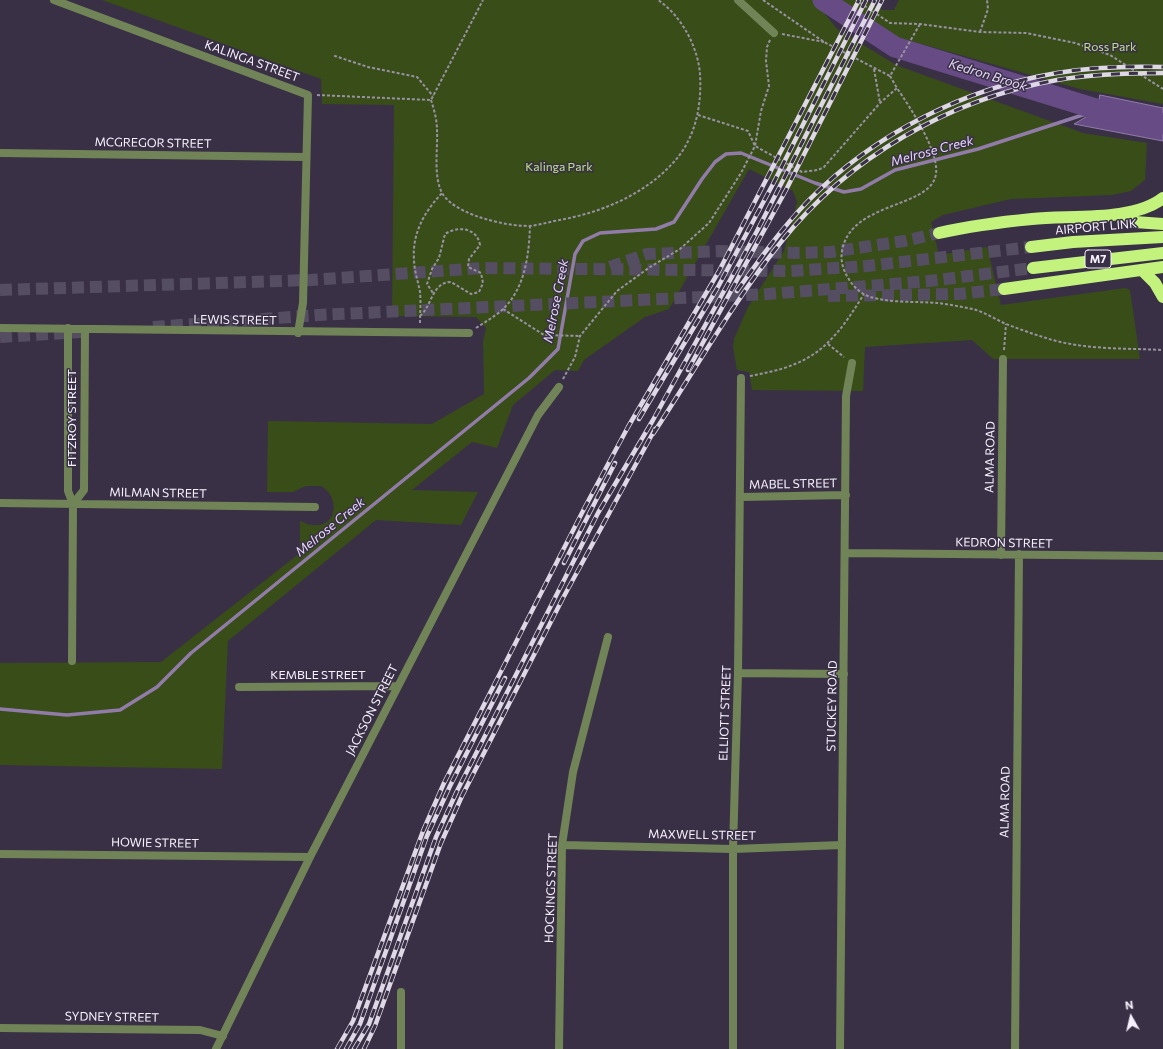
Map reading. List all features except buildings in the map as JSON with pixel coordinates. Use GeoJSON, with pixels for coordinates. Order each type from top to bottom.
{"type":"FeatureCollection","features":[{"type":"Feature","properties":{"kind":"highway"},"geometry":{"type":"LineString","coordinates":[[938,233],[990,224],[1033,219],[1125,214],[1151,205],[1163,198]]}},
{"type":"Feature","properties":{"kind":"highway"},"geometry":{"type":"LineString","coordinates":[[1125,214],[1135,222],[1163,224]]}},
{"type":"Feature","properties":{"kind":"highway","name":"AIRPORT LINK"},"geometry":{"type":"LineString","coordinates":[[1031,248],[1073,242],[1163,236]]}},
{"type":"Feature","properties":{"kind":"highway","name":"M7"},"geometry":{"type":"LineString","coordinates":[[1033,268],[1163,253]]}},
{"type":"Feature","properties":{"kind":"highway"},"geometry":{"type":"LineString","coordinates":[[1004,289],[1143,271],[1163,267]]}},
{"type":"Feature","properties":{"kind":"highway"},"geometry":{"type":"LineString","coordinates":[[1143,271],[1155,283],[1163,297]]}},
{"type":"Feature","properties":{"kind":"street","name":"KALINGA STREET"},"geometry":{"type":"LineString","coordinates":[[54,0],[308,95],[304,303],[298,332]]}},
{"type":"Feature","properties":{"kind":"street"},"geometry":{"type":"LineString","coordinates":[[738,0],[774,33]]}},
{"type":"Feature","properties":{"kind":"street","name":"MCGREGOR STREET"},"geometry":{"type":"LineString","coordinates":[[0,153],[306,157]]}},
{"type":"Feature","properties":{"kind":"street","name":"LEWIS STREET"},"geometry":{"type":"LineString","coordinates":[[0,328],[469,333]]}},
{"type":"Feature","properties":{"kind":"street","name":"FITZROY STREET"},"geometry":{"type":"LineString","coordinates":[[68,328],[68,491],[73,504],[72,661]]}},
{"type":"Feature","properties":{"kind":"street","name":"FITZROY STREET"},"geometry":{"type":"LineString","coordinates":[[73,504],[84,490],[85,329]]}},
{"type":"Feature","properties":{"kind":"street","name":"ALMA ROAD"},"geometry":{"type":"LineString","coordinates":[[1001,554],[1003,359]]}},
{"type":"Feature","properties":{"kind":"street","name":"STUCKEY ROAD"},"geometry":{"type":"LineString","coordinates":[[840,1049],[846,553],[846,396],[852,363]]}},
{"type":"Feature","properties":{"kind":"street","name":"ELLIOTT STREET"},"geometry":{"type":"LineString","coordinates":[[733,1049],[733,849],[738,673],[741,378]]}},
{"type":"Feature","properties":{"kind":"street","name":"JACKSON STREET"},"geometry":{"type":"LineString","coordinates":[[216,1049],[310,857],[538,415],[559,387]]}},
{"type":"Feature","properties":{"kind":"street","name":"MABEL STREET"},"geometry":{"type":"LineString","coordinates":[[740,497],[846,495]]}},
{"type":"Feature","properties":{"kind":"street","name":"MILMAN STREET"},"geometry":{"type":"LineString","coordinates":[[0,503],[315,507]]}},
{"type":"Feature","properties":{"kind":"street","name":"KEDRON STREET"},"geometry":{"type":"LineString","coordinates":[[846,553],[1163,556]]}},
{"type":"Feature","properties":{"kind":"street","name":"ALMA ROAD"},"geometry":{"type":"LineString","coordinates":[[1014,1049],[1019,554]]}},
{"type":"Feature","properties":{"kind":"street","name":"HOCKINGS STREET"},"geometry":{"type":"LineString","coordinates":[[559,1049],[562,845],[573,772],[608,636]]}},
{"type":"Feature","properties":{"kind":"street"},"geometry":{"type":"LineString","coordinates":[[738,673],[844,674]]}},
{"type":"Feature","properties":{"kind":"street","name":"KEMBLE STREET"},"geometry":{"type":"LineString","coordinates":[[239,687],[398,686]]}},
{"type":"Feature","properties":{"kind":"street","name":"MAXWELL STREET"},"geometry":{"type":"LineString","coordinates":[[562,845],[733,849],[842,845]]}},
{"type":"Feature","properties":{"kind":"street","name":"HOWIE STREET"},"geometry":{"type":"LineString","coordinates":[[0,854],[310,857]]}},
{"type":"Feature","properties":{"kind":"street"},"geometry":{"type":"LineString","coordinates":[[400,1049],[401,992]]}},
{"type":"Feature","properties":{"kind":"street","name":"SYDNEY STREET"},"geometry":{"type":"LineString","coordinates":[[0,1028],[200,1030],[223,1036]]}},
{"type":"Feature","properties":{"kind":"path"},"geometry":{"type":"LineString","coordinates":[[483,0],[431,100],[437,128],[437,175],[442,193],[463,212],[498,223],[530,226],[581,217],[617,203],[655,179],[672,164],[685,147],[698,116],[701,91],[699,65],[691,41],[677,19],[658,0]]}},
{"type":"Feature","properties":{"kind":"path"},"geometry":{"type":"LineString","coordinates":[[763,0],[824,42],[890,76],[915,114],[930,147],[936,171],[935,178],[931,185],[918,194],[887,208],[853,227],[847,236],[842,252],[844,269],[847,276],[864,294],[889,300],[938,303],[975,310],[1006,324],[1047,338],[1080,346],[1163,350]]}},
{"type":"Feature","properties":{"kind":"path"},"geometry":{"type":"LineString","coordinates":[[856,0],[890,23],[920,24],[980,32],[1026,33],[1075,43],[1110,54],[1163,89]]}},
{"type":"Feature","properties":{"kind":"path"},"geometry":{"type":"LineString","coordinates":[[980,32],[988,9],[987,0]]}},
{"type":"Feature","properties":{"kind":"path"},"geometry":{"type":"LineString","coordinates":[[890,76],[920,24]]}},
{"type":"Feature","properties":{"kind":"path"},"geometry":{"type":"LineString","coordinates":[[559,387],[575,357],[580,336],[617,291],[650,267],[680,249],[709,223],[741,174],[755,146],[761,111],[769,86],[767,47],[774,33],[824,42]]}},
{"type":"Feature","properties":{"kind":"path"},"geometry":{"type":"LineString","coordinates":[[335,57],[336,56],[389,72],[417,77],[433,96]]}},
{"type":"Feature","properties":{"kind":"path"},"geometry":{"type":"LineString","coordinates":[[874,68],[880,103]]}},
{"type":"Feature","properties":{"kind":"path"},"geometry":{"type":"LineString","coordinates":[[698,116],[748,131],[755,146],[802,172],[818,170],[824,167],[880,103],[897,88]]}},
{"type":"Feature","properties":{"kind":"path"},"geometry":{"type":"LineString","coordinates":[[308,95],[431,100]]}},
{"type":"Feature","properties":{"kind":"path"},"geometry":{"type":"LineString","coordinates":[[420,332],[420,293],[414,260],[414,248],[422,218],[442,193]]}},
{"type":"Feature","properties":{"kind":"path"},"geometry":{"type":"LineString","coordinates":[[469,333],[503,309],[513,295],[523,275],[529,248],[530,226]]}},
{"type":"Feature","properties":{"kind":"path"},"geometry":{"type":"LineString","coordinates":[[420,316],[424,312],[433,294],[438,288],[447,282],[451,282],[471,294],[479,292],[482,287],[481,273],[468,267],[469,259],[480,245],[473,232],[460,229],[445,234],[439,258],[429,278],[428,284],[433,294]]}},
{"type":"Feature","properties":{"kind":"path"},"geometry":{"type":"LineString","coordinates":[[741,378],[796,364],[828,344],[848,320],[864,294]]}},
{"type":"Feature","properties":{"kind":"path"},"geometry":{"type":"LineString","coordinates":[[503,309],[544,335],[580,336]]}},
{"type":"Feature","properties":{"kind":"path"},"geometry":{"type":"LineString","coordinates":[[1003,359],[1006,324]]}},
{"type":"Feature","properties":{"kind":"path"},"geometry":{"type":"LineString","coordinates":[[828,344],[852,363]]}},
{"type":"Feature","properties":{"kind":"green space","name":"Kalinga Park"},"geometry":{"type":"Polygon","coordinates":[[[102,0],[814,0],[837,29],[896,65],[1083,133],[1147,143],[1145,180],[1131,191],[1112,195],[1011,199],[943,215],[931,222],[939,255],[987,247],[1001,305],[1125,288],[1130,290],[1140,359],[993,359],[972,340],[865,347],[863,391],[752,390],[749,372],[737,370],[733,347],[734,339],[748,307],[784,251],[797,202],[793,191],[749,169],[669,309],[645,317],[584,360],[578,371],[555,370],[513,405],[497,448],[472,442],[412,490],[478,492],[461,525],[376,520],[228,641],[222,769],[0,765],[0,663],[161,662],[300,553],[300,521],[310,525],[320,525],[327,522],[331,517],[334,504],[332,497],[321,486],[306,486],[293,492],[267,492],[268,421],[432,424],[484,394],[483,342],[486,328],[476,317],[392,316],[394,105],[322,104],[321,79],[102,0]]]}},
{"type":"Feature","properties":{"kind":"green space","name":"Ross Park"},"geometry":{"type":"Polygon","coordinates":[[[840,0],[864,0],[883,10],[894,10],[899,0],[1163,0],[1163,104],[1080,89],[897,37],[840,0]]]}},
{"type":"Feature","properties":{"kind":"shaded area"},"geometry":{"type":"Polygon","coordinates":[[[1100,95],[1163,108],[1163,141],[1074,124],[1098,110],[1100,95]]]}},
{"type":"Feature","properties":{"kind":"waterway","name":"Kedron Brook"},"geometry":{"type":"LineString","coordinates":[[823,0],[895,47],[1122,117],[1163,124]]}},
{"type":"Feature","properties":{"kind":"waterway","name":"Melrose Creek"},"geometry":{"type":"LineString","coordinates":[[0,709],[67,715],[120,710],[157,687],[191,653],[529,378],[558,349],[575,254],[583,241],[600,233],[656,229],[674,222],[702,179],[715,162],[726,154],[741,153],[815,183],[844,192],[861,189],[895,170],[978,149],[1098,110]]}},
{"type":"Feature","properties":{"kind":"tunnel"},"geometry":{"type":"LineString","coordinates":[[610,267],[647,254],[719,251],[794,253],[831,252],[904,241],[939,233]]}},
{"type":"Feature","properties":{"kind":"tunnel"},"geometry":{"type":"LineString","coordinates":[[0,290],[311,280],[482,268],[791,271],[867,266],[1031,247]]}},
{"type":"Feature","properties":{"kind":"tunnel"},"geometry":{"type":"LineString","coordinates":[[153,327],[318,315],[768,294],[929,281],[1033,268]]}},
{"type":"Feature","properties":{"kind":"tunnel"},"geometry":{"type":"LineString","coordinates":[[828,296],[959,294],[1004,289]]}},
{"type":"Feature","properties":{"kind":"tunnel"},"geometry":{"type":"LineString","coordinates":[[0,337],[81,332]]}},
{"type":"Feature","properties":{"kind":"railway"},"geometry":{"type":"LineString","coordinates":[[337,1049],[353,1021],[423,831],[444,783],[585,507],[628,427],[719,271],[859,0]]}},
{"type":"Feature","properties":{"kind":"railway"},"geometry":{"type":"LineString","coordinates":[[639,419],[718,287],[773,184],[866,0]]}},
{"type":"Feature","properties":{"kind":"railway"},"geometry":{"type":"LineString","coordinates":[[354,1049],[369,1024],[436,837],[457,791],[598,513],[653,420],[757,231],[875,0]]}},
{"type":"Feature","properties":{"kind":"railway"},"geometry":{"type":"LineString","coordinates":[[688,370],[786,190],[882,0]]}},
{"type":"Feature","properties":{"kind":"railway"},"geometry":{"type":"LineString","coordinates":[[737,291],[779,234],[808,201],[834,177],[862,155],[892,135],[923,118],[955,102],[1023,80],[1084,69],[1163,67]]}},
{"type":"Feature","properties":{"kind":"railway"},"geometry":{"type":"LineString","coordinates":[[653,434],[730,312],[781,242],[808,211],[870,158],[904,136],[941,117],[978,101],[1017,89],[1083,76],[1163,73]]}},
{"type":"Feature","properties":{"kind":"railway"},"geometry":{"type":"LineString","coordinates":[[364,1049],[375,1026],[441,843],[462,796],[563,598],[655,429]]}},
{"type":"Feature","properties":{"kind":"railway"},"geometry":{"type":"LineString","coordinates":[[564,563],[615,463]]}},
{"type":"Feature","properties":{"kind":"railway"},"geometry":{"type":"LineString","coordinates":[[346,1049],[360,1024],[427,836],[450,786],[505,678]]}}]}
